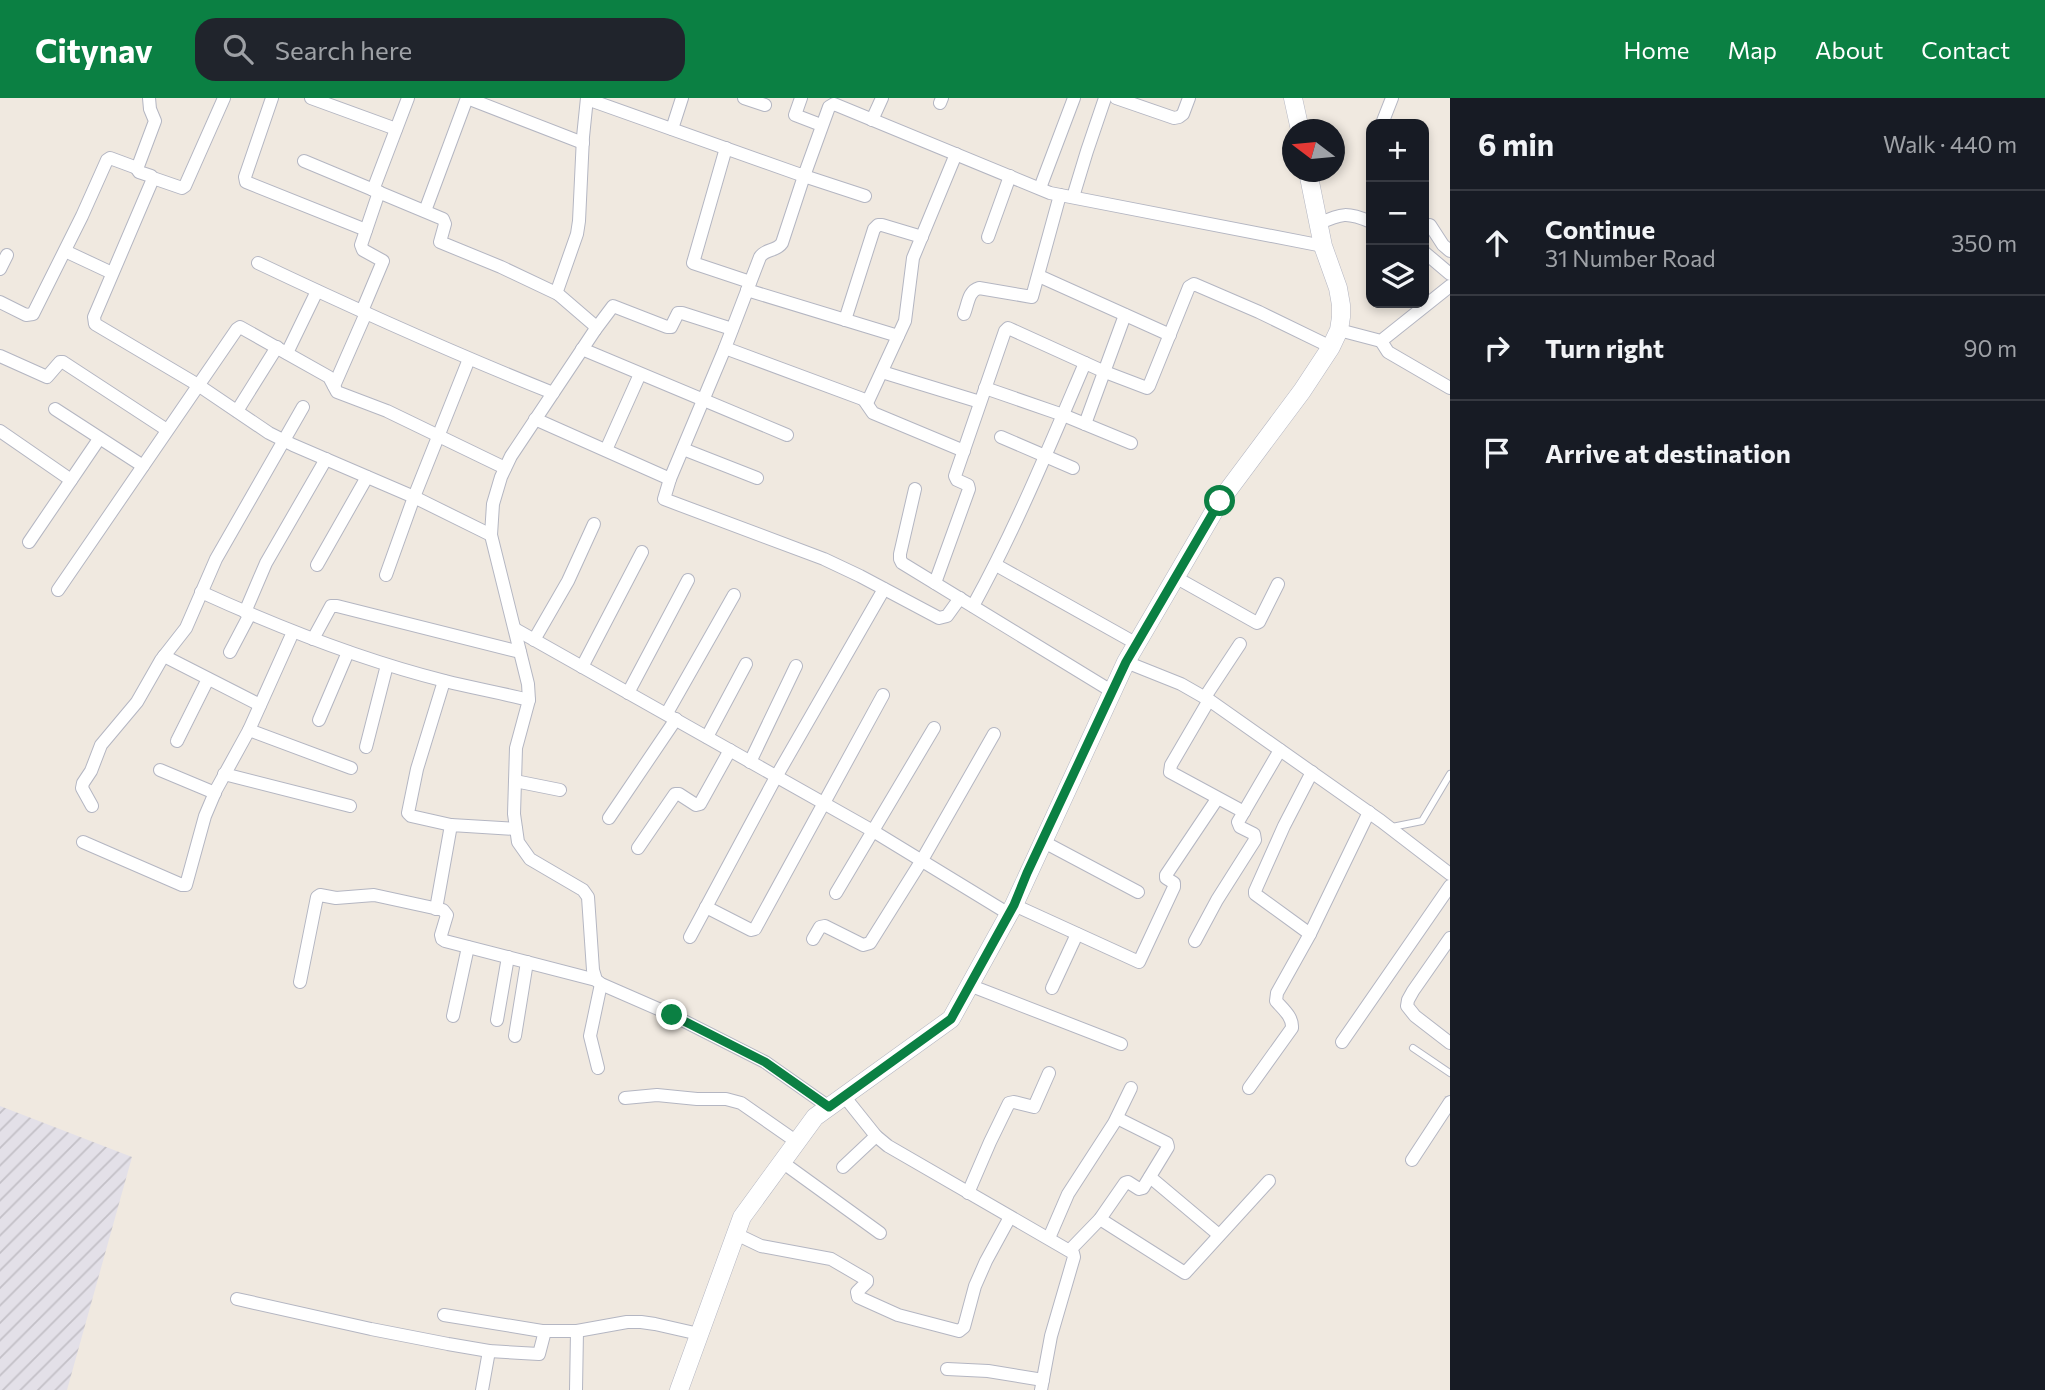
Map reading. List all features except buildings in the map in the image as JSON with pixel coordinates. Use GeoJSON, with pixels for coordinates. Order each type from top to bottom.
{"type":"FeatureCollection","features":[{"type":"Feature","properties":{"kind":"main road"},"geometry":{"type":"LineString","coordinates":[[1293,98],[1298,119]]}},
{"type":"Feature","properties":{"kind":"main road"},"geometry":{"type":"LineString","coordinates":[[679,1390],[742,1217],[815,1117],[951,1019],[1011,909],[1126,662],[1220,501],[1302,391],[1331,347],[1339,330],[1341,305],[1323,246],[1310,182]]}},
{"type":"Feature","properties":{"kind":"street"},"geometry":{"type":"LineString","coordinates":[[137,168],[155,121],[149,98]]}},
{"type":"Feature","properties":{"kind":"street"},"geometry":{"type":"LineString","coordinates":[[0,302],[26,315],[33,314],[110,158],[137,168],[139,172],[153,178],[182,188],[185,186],[224,98]]}},
{"type":"Feature","properties":{"kind":"street"},"geometry":{"type":"LineString","coordinates":[[272,98],[245,177],[246,182],[366,230]]}},
{"type":"Feature","properties":{"kind":"street"},"geometry":{"type":"LineString","coordinates":[[310,98],[396,129]]}},
{"type":"Feature","properties":{"kind":"street"},"geometry":{"type":"LineString","coordinates":[[334,386],[383,261],[361,249],[376,191],[408,98]]}},
{"type":"Feature","properties":{"kind":"street"},"geometry":{"type":"LineString","coordinates":[[425,211],[467,98],[583,143]]}},
{"type":"Feature","properties":{"kind":"street"},"geometry":{"type":"LineString","coordinates":[[558,294],[558,287],[577,234],[587,98],[804,176],[865,195]]}},
{"type":"Feature","properties":{"kind":"street"},"geometry":{"type":"LineString","coordinates":[[672,129],[682,98]]}},
{"type":"Feature","properties":{"kind":"street"},"geometry":{"type":"LineString","coordinates":[[744,98],[765,105]]}},
{"type":"Feature","properties":{"kind":"street"},"geometry":{"type":"LineString","coordinates":[[801,98],[795,115],[821,125]]}},
{"type":"Feature","properties":{"kind":"street"},"geometry":{"type":"LineString","coordinates":[[872,120],[882,98]]}},
{"type":"Feature","properties":{"kind":"street"},"geometry":{"type":"LineString","coordinates":[[1040,188],[1074,98]]}},
{"type":"Feature","properties":{"kind":"street"},"geometry":{"type":"LineString","coordinates":[[964,314],[975,289],[1029,298],[1034,294],[1038,276],[1105,98]]}},
{"type":"Feature","properties":{"kind":"street"},"geometry":{"type":"LineString","coordinates":[[1116,98],[1179,117],[1183,114],[1189,98]]}},
{"type":"Feature","properties":{"kind":"street"},"geometry":{"type":"LineString","coordinates":[[1384,119],[1392,98]]}},
{"type":"Feature","properties":{"kind":"street"},"geometry":{"type":"LineString","coordinates":[[960,598],[947,616],[939,618],[824,559],[665,500],[664,497],[762,254],[776,249],[782,243],[831,102],[1040,188],[1067,196],[1323,246]]}},
{"type":"Feature","properties":{"kind":"street"},"geometry":{"type":"LineString","coordinates":[[726,148],[693,263],[748,286],[898,337]]}},
{"type":"Feature","properties":{"kind":"street"},"geometry":{"type":"LineString","coordinates":[[725,348],[868,401],[907,314],[913,258],[956,154]]}},
{"type":"Feature","properties":{"kind":"street"},"geometry":{"type":"LineString","coordinates":[[304,161],[445,221],[440,242],[558,294],[594,325],[595,330]]}},
{"type":"Feature","properties":{"kind":"street"},"geometry":{"type":"LineString","coordinates":[[988,237],[1010,176]]}},
{"type":"Feature","properties":{"kind":"street"},"geometry":{"type":"LineString","coordinates":[[153,178],[94,317],[96,324],[198,385],[269,433],[414,497],[491,535]]}},
{"type":"Feature","properties":{"kind":"street"},"geometry":{"type":"LineString","coordinates":[[1318,223],[1347,214],[1366,220]]}},
{"type":"Feature","properties":{"kind":"street"},"geometry":{"type":"LineString","coordinates":[[845,320],[874,229],[882,225],[922,237]]}},
{"type":"Feature","properties":{"kind":"street"},"geometry":{"type":"LineString","coordinates":[[1430,225],[1450,251]]}},
{"type":"Feature","properties":{"kind":"street"},"geometry":{"type":"LineString","coordinates":[[65,251],[112,273]]}},
{"type":"Feature","properties":{"kind":"street"},"geometry":{"type":"LineString","coordinates":[[0,269],[7,255]]}},
{"type":"Feature","properties":{"kind":"street"},"geometry":{"type":"LineString","coordinates":[[1429,256],[1450,274]]}},
{"type":"Feature","properties":{"kind":"street"},"geometry":{"type":"LineString","coordinates":[[258,263],[469,359],[553,393]]}},
{"type":"Feature","properties":{"kind":"street"},"geometry":{"type":"LineString","coordinates":[[1038,276],[1170,335]]}},
{"type":"Feature","properties":{"kind":"street"},"geometry":{"type":"LineString","coordinates":[[935,583],[969,489],[968,485],[955,478],[1008,328],[1147,388],[1189,287],[1194,284],[1331,347]]}},
{"type":"Feature","properties":{"kind":"street"},"geometry":{"type":"LineString","coordinates":[[1381,341],[1450,286]]}},
{"type":"Feature","properties":{"kind":"street"},"geometry":{"type":"LineString","coordinates":[[237,411],[282,350],[317,291]]}},
{"type":"Feature","properties":{"kind":"street"},"geometry":{"type":"LineString","coordinates":[[598,1068],[590,1036],[598,982],[593,970],[587,897],[583,890],[530,859],[518,842],[514,814],[516,748],[529,699],[528,684],[491,535],[493,504],[511,456],[613,306],[667,327],[671,327],[678,313],[682,313],[732,329]]}},
{"type":"Feature","properties":{"kind":"street"},"geometry":{"type":"LineString","coordinates":[[1085,424],[1125,315]]}},
{"type":"Feature","properties":{"kind":"street"},"geometry":{"type":"LineString","coordinates":[[58,590],[237,329],[243,328],[329,377],[337,392],[387,411],[505,468]]}},
{"type":"Feature","properties":{"kind":"street"},"geometry":{"type":"LineString","coordinates":[[1339,330],[1381,341],[1388,352],[1450,388]]}},
{"type":"Feature","properties":{"kind":"street"},"geometry":{"type":"LineString","coordinates":[[582,349],[787,435]]}},
{"type":"Feature","properties":{"kind":"street"},"geometry":{"type":"LineString","coordinates":[[0,356],[47,377],[63,362],[167,430]]}},
{"type":"Feature","properties":{"kind":"street"},"geometry":{"type":"LineString","coordinates":[[386,575],[469,359]]}},
{"type":"Feature","properties":{"kind":"street"},"geometry":{"type":"LineString","coordinates":[[974,606],[996,565],[1085,363]]}},
{"type":"Feature","properties":{"kind":"street"},"geometry":{"type":"LineString","coordinates":[[883,372],[980,402]]}},
{"type":"Feature","properties":{"kind":"street"},"geometry":{"type":"LineString","coordinates":[[606,450],[640,374]]}},
{"type":"Feature","properties":{"kind":"street"},"geometry":{"type":"LineString","coordinates":[[985,388],[1063,415],[1131,443]]}},
{"type":"Feature","properties":{"kind":"street"},"geometry":{"type":"LineString","coordinates":[[864,400],[873,412],[964,451]]}},
{"type":"Feature","properties":{"kind":"street"},"geometry":{"type":"LineString","coordinates":[[92,806],[84,793],[83,783],[104,740],[136,702],[164,656],[186,628],[216,559],[303,407]]}},
{"type":"Feature","properties":{"kind":"street"},"geometry":{"type":"LineString","coordinates":[[55,409],[143,466]]}},
{"type":"Feature","properties":{"kind":"street"},"geometry":{"type":"LineString","coordinates":[[535,419],[670,479]]}},
{"type":"Feature","properties":{"kind":"street"},"geometry":{"type":"LineString","coordinates":[[0,431],[71,481]]}},
{"type":"Feature","properties":{"kind":"street"},"geometry":{"type":"LineString","coordinates":[[1001,437],[1073,468]]}},
{"type":"Feature","properties":{"kind":"street"},"geometry":{"type":"LineString","coordinates":[[29,542],[99,439]]}},
{"type":"Feature","properties":{"kind":"street"},"geometry":{"type":"LineString","coordinates":[[683,449],[757,478]]}},
{"type":"Feature","properties":{"kind":"street"},"geometry":{"type":"LineString","coordinates":[[230,652],[265,564],[326,459]]}},
{"type":"Feature","properties":{"kind":"street"},"geometry":{"type":"LineString","coordinates":[[317,565],[366,477]]}},
{"type":"Feature","properties":{"kind":"street"},"geometry":{"type":"LineString","coordinates":[[915,489],[900,559],[902,563],[1113,692]]}},
{"type":"Feature","properties":{"kind":"street"},"geometry":{"type":"LineString","coordinates":[[534,640],[568,581],[594,523]]}},
{"type":"Feature","properties":{"kind":"street"},"geometry":{"type":"LineString","coordinates":[[582,667],[642,552]]}},
{"type":"Feature","properties":{"kind":"street"},"geometry":{"type":"LineString","coordinates":[[996,565],[1137,644]]}},
{"type":"Feature","properties":{"kind":"street"},"geometry":{"type":"LineString","coordinates":[[1175,577],[1257,623],[1279,584]]}},
{"type":"Feature","properties":{"kind":"street"},"geometry":{"type":"LineString","coordinates":[[628,693],[688,580]]}},
{"type":"Feature","properties":{"kind":"street"},"geometry":{"type":"LineString","coordinates":[[690,937],[776,778],[884,589]]}},
{"type":"Feature","properties":{"kind":"street"},"geometry":{"type":"LineString","coordinates":[[201,592],[293,632],[387,665],[444,681],[529,699]]}},
{"type":"Feature","properties":{"kind":"street"},"geometry":{"type":"LineString","coordinates":[[609,818],[671,716],[734,595]]}},
{"type":"Feature","properties":{"kind":"street"},"geometry":{"type":"LineString","coordinates":[[313,639],[331,606],[337,606],[520,652]]}},
{"type":"Feature","properties":{"kind":"street"},"geometry":{"type":"LineString","coordinates":[[514,629],[1011,909],[1077,934],[1139,962],[1174,887],[1174,883],[1166,878],[1166,875],[1217,799]]}},
{"type":"Feature","properties":{"kind":"street"},"geometry":{"type":"LineString","coordinates":[[83,842],[186,885],[205,816],[224,774],[249,730],[293,632]]}},
{"type":"Feature","properties":{"kind":"street"},"geometry":{"type":"LineString","coordinates":[[1240,644],[1207,698],[1171,765],[1170,772],[1244,812]]}},
{"type":"Feature","properties":{"kind":"street"},"geometry":{"type":"LineString","coordinates":[[319,720],[348,652]]}},
{"type":"Feature","properties":{"kind":"street"},"geometry":{"type":"LineString","coordinates":[[164,656],[260,705]]}},
{"type":"Feature","properties":{"kind":"street"},"geometry":{"type":"LineString","coordinates":[[1126,662],[1181,684],[1207,698],[1369,812],[1450,874]]}},
{"type":"Feature","properties":{"kind":"street"},"geometry":{"type":"LineString","coordinates":[[707,737],[746,664]]}},
{"type":"Feature","properties":{"kind":"street"},"geometry":{"type":"LineString","coordinates":[[366,747],[387,665]]}},
{"type":"Feature","properties":{"kind":"street"},"geometry":{"type":"LineString","coordinates":[[750,762],[796,666]]}},
{"type":"Feature","properties":{"kind":"street"},"geometry":{"type":"LineString","coordinates":[[177,741],[208,679]]}},
{"type":"Feature","properties":{"kind":"street"},"geometry":{"type":"LineString","coordinates":[[444,681],[417,769],[408,813],[411,816],[452,824],[516,828]]}},
{"type":"Feature","properties":{"kind":"street"},"geometry":{"type":"LineString","coordinates":[[706,906],[753,930],[883,695]]}},
{"type":"Feature","properties":{"kind":"street"},"geometry":{"type":"LineString","coordinates":[[836,893],[934,728]]}},
{"type":"Feature","properties":{"kind":"street"},"geometry":{"type":"LineString","coordinates":[[249,730],[351,768]]}},
{"type":"Feature","properties":{"kind":"street"},"geometry":{"type":"LineString","coordinates":[[813,939],[820,927],[825,926],[867,945],[922,860],[994,734]]}},
{"type":"Feature","properties":{"kind":"street"},"geometry":{"type":"LineString","coordinates":[[638,848],[675,794],[696,805],[700,804],[730,750]]}},
{"type":"Feature","properties":{"kind":"street"},"geometry":{"type":"LineString","coordinates":[[1195,941],[1255,840],[1254,834],[1238,825],[1280,750]]}},
{"type":"Feature","properties":{"kind":"street"},"geometry":{"type":"LineString","coordinates":[[160,770],[215,793]]}},
{"type":"Feature","properties":{"kind":"street"},"geometry":{"type":"LineString","coordinates":[[1310,934],[1255,894],[1255,891],[1312,772]]}},
{"type":"Feature","properties":{"kind":"street"},"geometry":{"type":"LineString","coordinates":[[224,774],[350,806]]}},
{"type":"Feature","properties":{"kind":"street"},"geometry":{"type":"LineString","coordinates":[[516,780],[560,790]]}},
{"type":"Feature","properties":{"kind":"street"},"geometry":{"type":"LineString","coordinates":[[1249,1088],[1292,1028],[1290,1017],[1276,1001],[1276,997],[1369,812]]}},
{"type":"Feature","properties":{"kind":"street"},"geometry":{"type":"LineString","coordinates":[[436,909],[452,824]]}},
{"type":"Feature","properties":{"kind":"street"},"geometry":{"type":"LineString","coordinates":[[1042,841],[1138,892]]}},
{"type":"Feature","properties":{"kind":"street"},"geometry":{"type":"LineString","coordinates":[[1342,1042],[1450,886]]}},
{"type":"Feature","properties":{"kind":"street"},"geometry":{"type":"LineString","coordinates":[[300,982],[318,896],[336,898],[374,895],[443,911],[447,915],[442,939],[598,982],[672,1015],[836,1102],[888,1146],[1070,1250],[1074,1257],[1051,1336],[1042,1385],[988,1371],[947,1369]]}},
{"type":"Feature","properties":{"kind":"street"},"geometry":{"type":"LineString","coordinates":[[1052,988],[1077,934]]}},
{"type":"Feature","properties":{"kind":"street"},"geometry":{"type":"LineString","coordinates":[[1450,938],[1413,991],[1407,1006],[1415,1016],[1450,1043]]}},
{"type":"Feature","properties":{"kind":"street"},"geometry":{"type":"LineString","coordinates":[[453,1016],[468,947]]}},
{"type":"Feature","properties":{"kind":"street"},"geometry":{"type":"LineString","coordinates":[[497,1020],[508,957]]}},
{"type":"Feature","properties":{"kind":"street"},"geometry":{"type":"LineString","coordinates":[[515,1036],[527,962]]}},
{"type":"Feature","properties":{"kind":"street"},"geometry":{"type":"LineString","coordinates":[[970,985],[1121,1044]]}},
{"type":"Feature","properties":{"kind":"street"},"geometry":{"type":"LineString","coordinates":[[968,1193],[1009,1104],[1014,1102],[1034,1107],[1049,1073]]}},
{"type":"Feature","properties":{"kind":"street"},"geometry":{"type":"LineString","coordinates":[[1049,1238],[1073,1185],[1117,1118],[1131,1087]]}},
{"type":"Feature","properties":{"kind":"street"},"geometry":{"type":"LineString","coordinates":[[625,1098],[657,1095],[733,1100],[797,1142]]}},
{"type":"Feature","properties":{"kind":"street"},"geometry":{"type":"LineString","coordinates":[[1412,1160],[1450,1102]]}},
{"type":"Feature","properties":{"kind":"street"},"geometry":{"type":"LineString","coordinates":[[1070,1250],[1100,1219],[1125,1182],[1141,1190],[1168,1145],[1117,1118]]}},
{"type":"Feature","properties":{"kind":"street"},"geometry":{"type":"LineString","coordinates":[[843,1167],[876,1136]]}},
{"type":"Feature","properties":{"kind":"street"},"geometry":{"type":"LineString","coordinates":[[782,1162],[880,1233]]}},
{"type":"Feature","properties":{"kind":"street"},"geometry":{"type":"LineString","coordinates":[[1150,1177],[1219,1235]]}},
{"type":"Feature","properties":{"kind":"street"},"geometry":{"type":"LineString","coordinates":[[1100,1219],[1185,1273],[1269,1181]]}},
{"type":"Feature","properties":{"kind":"street"},"geometry":{"type":"LineString","coordinates":[[736,1234],[769,1248],[831,1259],[867,1280],[857,1292],[858,1297],[898,1315],[959,1331],[964,1327],[975,1286],[986,1261],[1010,1217]]}},
{"type":"Feature","properties":{"kind":"street"},"geometry":{"type":"LineString","coordinates":[[237,1298],[371,1329],[489,1351],[539,1354],[545,1331]]}},
{"type":"Feature","properties":{"kind":"street"},"geometry":{"type":"LineString","coordinates":[[444,1315],[545,1331],[578,1331],[641,1322],[699,1334]]}},
{"type":"Feature","properties":{"kind":"street"},"geometry":{"type":"LineString","coordinates":[[576,1390],[578,1331]]}},
{"type":"Feature","properties":{"kind":"street"},"geometry":{"type":"LineString","coordinates":[[482,1390],[489,1351]]}},
{"type":"Feature","properties":{"kind":"lane"},"geometry":{"type":"LineString","coordinates":[[1390,828],[1422,821],[1450,774]]}},
{"type":"Feature","properties":{"kind":"lane"},"geometry":{"type":"LineString","coordinates":[[1413,1048],[1450,1073]]}},
{"type":"Feature","properties":{"kind":"shaded area"},"geometry":{"type":"Polygon","coordinates":[[[0,1106],[132,1157],[67,1390],[0,1390],[0,1106]]]}},
{"type":"Feature","properties":{"kind":"route"},"geometry":{"type":"LineString","coordinates":[[672,1015],[765,1062],[829,1107],[951,1019],[1014,905],[1126,662],[1220,501]]}}]}
